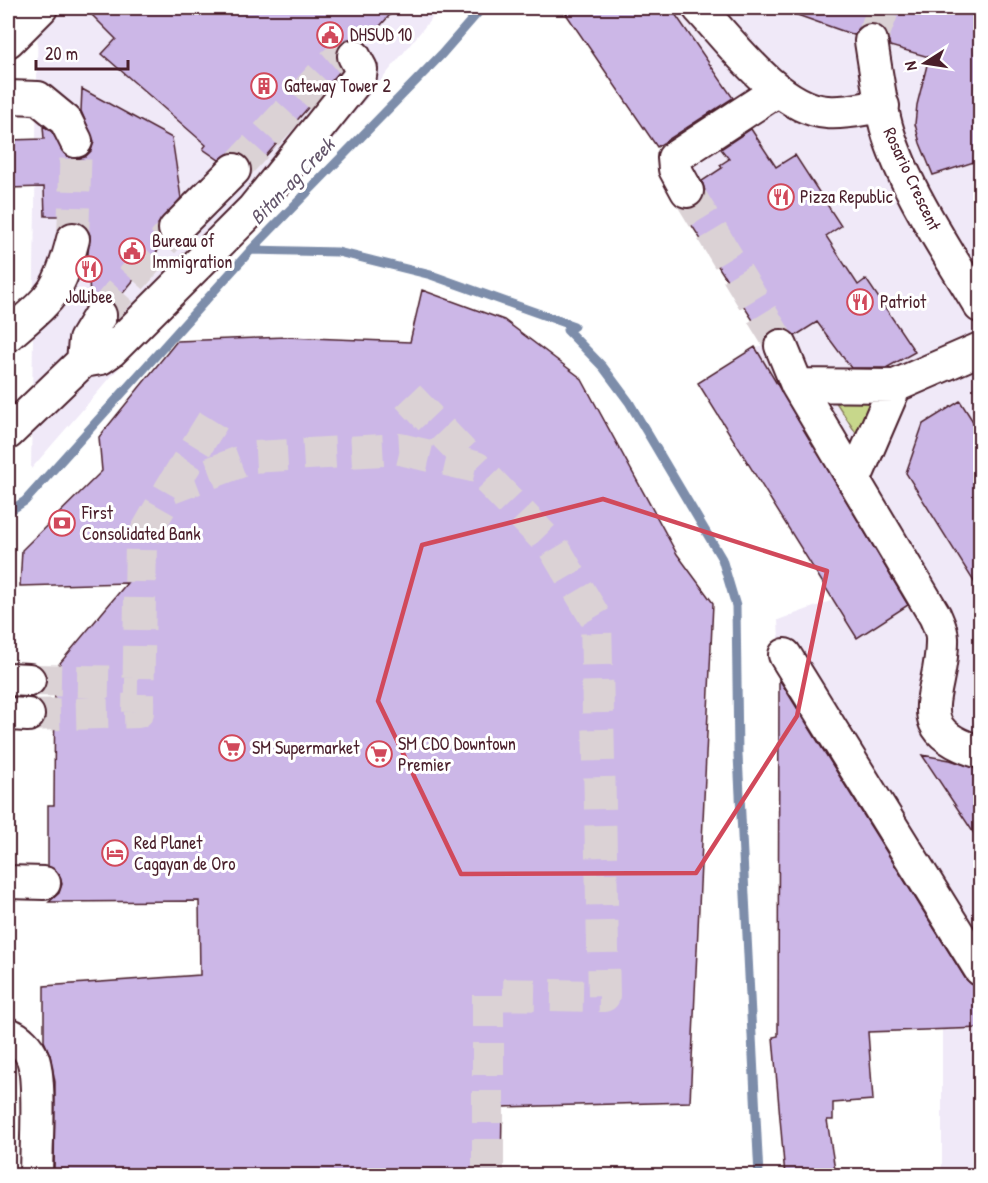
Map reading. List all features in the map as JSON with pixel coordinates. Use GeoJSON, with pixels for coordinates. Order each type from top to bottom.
{"type":"FeatureCollection","features":[{"type":"Feature","properties":{"kind":"street"},"geometry":{"type":"LineString","coordinates":[[8,41],[41,8]]}},
{"type":"Feature","properties":{"kind":"street"},"geometry":{"type":"LineString","coordinates":[[699,8],[762,76],[778,90],[803,105],[820,112],[883,106]]}},
{"type":"Feature","properties":{"kind":"street","name":"Rosario Crescent"},"geometry":{"type":"LineString","coordinates":[[871,41],[877,88],[894,149],[926,216],[981,306]]}},
{"type":"Feature","properties":{"kind":"street"},"geometry":{"type":"LineString","coordinates":[[8,433],[83,361],[101,358],[111,351],[253,209],[360,76],[361,69],[354,56]]}},
{"type":"Feature","properties":{"kind":"street"},"geometry":{"type":"LineString","coordinates":[[687,191],[675,169],[674,158],[778,90]]}},
{"type":"Feature","properties":{"kind":"street"},"geometry":{"type":"LineString","coordinates":[[8,97],[38,98],[66,121],[76,141]]}},
{"type":"Feature","properties":{"kind":"street"},"geometry":{"type":"LineString","coordinates":[[175,229],[234,170]]}},
{"type":"Feature","properties":{"kind":"street"},"geometry":{"type":"LineString","coordinates":[[8,335],[56,290],[64,275],[73,239]]}},
{"type":"Feature","properties":{"kind":"street"},"geometry":{"type":"LineString","coordinates":[[83,361],[85,339],[100,315]]}},
{"type":"Feature","properties":{"kind":"street"},"geometry":{"type":"LineString","coordinates":[[781,345],[797,385],[935,616],[942,636],[932,704],[934,721],[942,734],[957,745],[981,752]]}},
{"type":"Feature","properties":{"kind":"street"},"geometry":{"type":"LineString","coordinates":[[797,385],[895,386],[981,350]]}},
{"type":"Feature","properties":{"kind":"street"},"geometry":{"type":"LineString","coordinates":[[854,481],[895,386]]}},
{"type":"Feature","properties":{"kind":"street"},"geometry":{"type":"LineString","coordinates":[[785,655],[981,969]]}},
{"type":"Feature","properties":{"kind":"street"},"geometry":{"type":"LineString","coordinates":[[8,882],[44,883]]}},
{"type":"Feature","properties":{"kind":"street"},"geometry":{"type":"LineString","coordinates":[[8,1034],[25,1045],[33,1059],[36,1080],[36,1176]]}},
{"type":"Feature","properties":{"kind":"highlighted area"},"geometry":{"type":"Polygon","coordinates":[[[603,499],[827,571],[797,716],[696,873],[461,874],[378,701],[422,545],[603,499]]]}},
{"type":"Feature","properties":{"kind":"shaded area"},"geometry":{"type":"Polygon","coordinates":[[[38,8],[440,8],[291,191],[151,331],[31,469],[38,8]]]}},
{"type":"Feature","properties":{"kind":"shaded area"},"geometry":{"type":"Polygon","coordinates":[[[588,8],[980,8],[980,1175],[942,1175],[942,1011],[797,1002],[778,620],[847,595],[716,376],[790,326],[588,8]]]}},
{"type":"Feature","properties":{"kind":"green space"},"geometry":{"type":"Polygon","coordinates":[[[828,390],[875,394],[863,444],[828,390]]]}},
{"type":"Feature","properties":{"kind":"building","name":"Gateway Tower 2"},"geometry":{"type":"Polygon","coordinates":[[[85,8],[396,8],[365,43],[354,38],[345,40],[339,46],[336,56],[341,70],[251,173],[247,158],[239,153],[229,153],[219,160],[203,149],[206,145],[102,54],[116,39],[85,8]]]}},
{"type":"Feature","properties":{"kind":"building"},"geometry":{"type":"Polygon","coordinates":[[[562,8],[671,8],[733,98],[657,147],[562,8]]]}},
{"type":"Feature","properties":{"kind":"building"},"geometry":{"type":"Polygon","coordinates":[[[787,8],[981,8],[981,121],[974,162],[933,175],[915,124],[917,105],[929,57],[890,46],[885,30],[877,24],[868,23],[860,27],[854,35],[786,11],[787,8]]]}},
{"type":"Feature","properties":{"kind":"building"},"geometry":{"type":"Polygon","coordinates":[[[82,89],[172,138],[181,198],[158,224],[158,234],[164,243],[114,304],[101,297],[90,301],[88,253],[90,235],[86,216],[45,216],[44,187],[8,188],[8,140],[44,139],[43,126],[52,132],[67,156],[76,159],[85,157],[91,151],[94,141],[81,111],[82,89]]]}},
{"type":"Feature","properties":{"kind":"building"},"geometry":{"type":"Polygon","coordinates":[[[751,129],[776,167],[795,155],[841,226],[826,236],[858,285],[866,279],[915,352],[886,368],[851,368],[817,322],[795,336],[783,328],[774,330],[765,339],[680,207],[695,207],[702,201],[705,191],[702,181],[722,168],[720,165],[729,159],[721,149],[751,129]]]}},
{"type":"Feature","properties":{"kind":"building","name":"SM CDO Downtown Premier"},"geometry":{"type":"Polygon","coordinates":[[[422,290],[504,320],[581,378],[677,554],[713,603],[690,1102],[502,1107],[501,1176],[54,1176],[55,1082],[50,1055],[44,1041],[44,986],[200,975],[199,901],[49,902],[59,893],[62,884],[59,874],[48,866],[48,805],[54,805],[55,669],[127,583],[20,586],[22,550],[102,471],[99,437],[177,341],[286,337],[410,342],[422,290]]]}},
{"type":"Feature","properties":{"kind":"building"},"geometry":{"type":"Polygon","coordinates":[[[755,347],[908,605],[857,638],[698,383],[755,347]]]}},
{"type":"Feature","properties":{"kind":"building"},"geometry":{"type":"Polygon","coordinates":[[[960,401],[981,434],[981,593],[906,473],[923,424],[960,401]]]}},
{"type":"Feature","properties":{"kind":"building"},"geometry":{"type":"Polygon","coordinates":[[[779,679],[965,978],[972,985],[981,987],[981,1028],[868,1032],[873,1100],[833,1103],[833,1120],[827,1120],[836,1176],[785,1176],[773,1037],[778,1036],[779,679]]]}},
{"type":"Feature","properties":{"kind":"building"},"geometry":{"type":"Polygon","coordinates":[[[922,755],[950,760],[981,770],[981,844],[922,755]]]}},
{"type":"Feature","properties":{"kind":"waterway","name":"Bitan-ag Creek"},"geometry":{"type":"LineString","coordinates":[[8,512],[25,501],[251,250],[441,55],[482,8]]}},
{"type":"Feature","properties":{"kind":"waterway"},"geometry":{"type":"LineString","coordinates":[[251,250],[338,252],[431,275],[574,326],[567,330],[603,367],[629,402],[722,559],[736,606],[738,755],[759,1176]]}},
{"type":"Feature","properties":{"kind":"tunnel"},"geometry":{"type":"LineString","coordinates":[[871,41],[884,8]]}},
{"type":"Feature","properties":{"kind":"tunnel"},"geometry":{"type":"LineString","coordinates":[[234,170],[331,65],[345,56],[354,56]]}},
{"type":"Feature","properties":{"kind":"tunnel"},"geometry":{"type":"LineString","coordinates":[[73,239],[76,141]]}},
{"type":"Feature","properties":{"kind":"tunnel"},"geometry":{"type":"LineString","coordinates":[[687,191],[781,346]]}},
{"type":"Feature","properties":{"kind":"tunnel"},"geometry":{"type":"LineString","coordinates":[[100,315],[175,229]]}},
{"type":"Feature","properties":{"kind":"tunnel"},"geometry":{"type":"LineString","coordinates":[[408,396],[476,467]]}},
{"type":"Feature","properties":{"kind":"tunnel"},"geometry":{"type":"LineString","coordinates":[[171,488],[218,412]]}},
{"type":"Feature","properties":{"kind":"tunnel"},"geometry":{"type":"LineString","coordinates":[[28,715],[138,712],[141,541],[171,488],[253,457],[400,449],[476,467],[554,548],[596,619],[604,996],[488,994],[488,1176]]}},
{"type":"Feature","properties":{"kind":"tunnel"},"geometry":{"type":"LineString","coordinates":[[29,680],[138,682]]}},
{"type":"Feature","properties":{"kind":"place","name":"DHSUD 10"},"geometry":{"type":"Point","coordinates":[330,35]}},
{"type":"Feature","properties":{"kind":"place","name":"Gateway Tower 2"},"geometry":{"type":"Point","coordinates":[264,86]}},
{"type":"Feature","properties":{"kind":"place","name":"Pizza Republic"},"geometry":{"type":"Point","coordinates":[781,197]}},
{"type":"Feature","properties":{"kind":"place","name":"Bureau of Immigration"},"geometry":{"type":"Point","coordinates":[132,251]}},
{"type":"Feature","properties":{"kind":"place","name":"Jollibee"},"geometry":{"type":"Point","coordinates":[89,269]}},
{"type":"Feature","properties":{"kind":"place","name":"Patriot"},"geometry":{"type":"Point","coordinates":[860,302]}},
{"type":"Feature","properties":{"kind":"place","name":"First Consolidated Bank"},"geometry":{"type":"Point","coordinates":[62,523]}},
{"type":"Feature","properties":{"kind":"place","name":"SM Supermarket"},"geometry":{"type":"Point","coordinates":[232,748]}},
{"type":"Feature","properties":{"kind":"place","name":"SM CDO Downtown Premier"},"geometry":{"type":"Point","coordinates":[379,754]}},
{"type":"Feature","properties":{"kind":"place","name":"Red Planet Cagayan de Oro"},"geometry":{"type":"Point","coordinates":[115,853]}}]}
